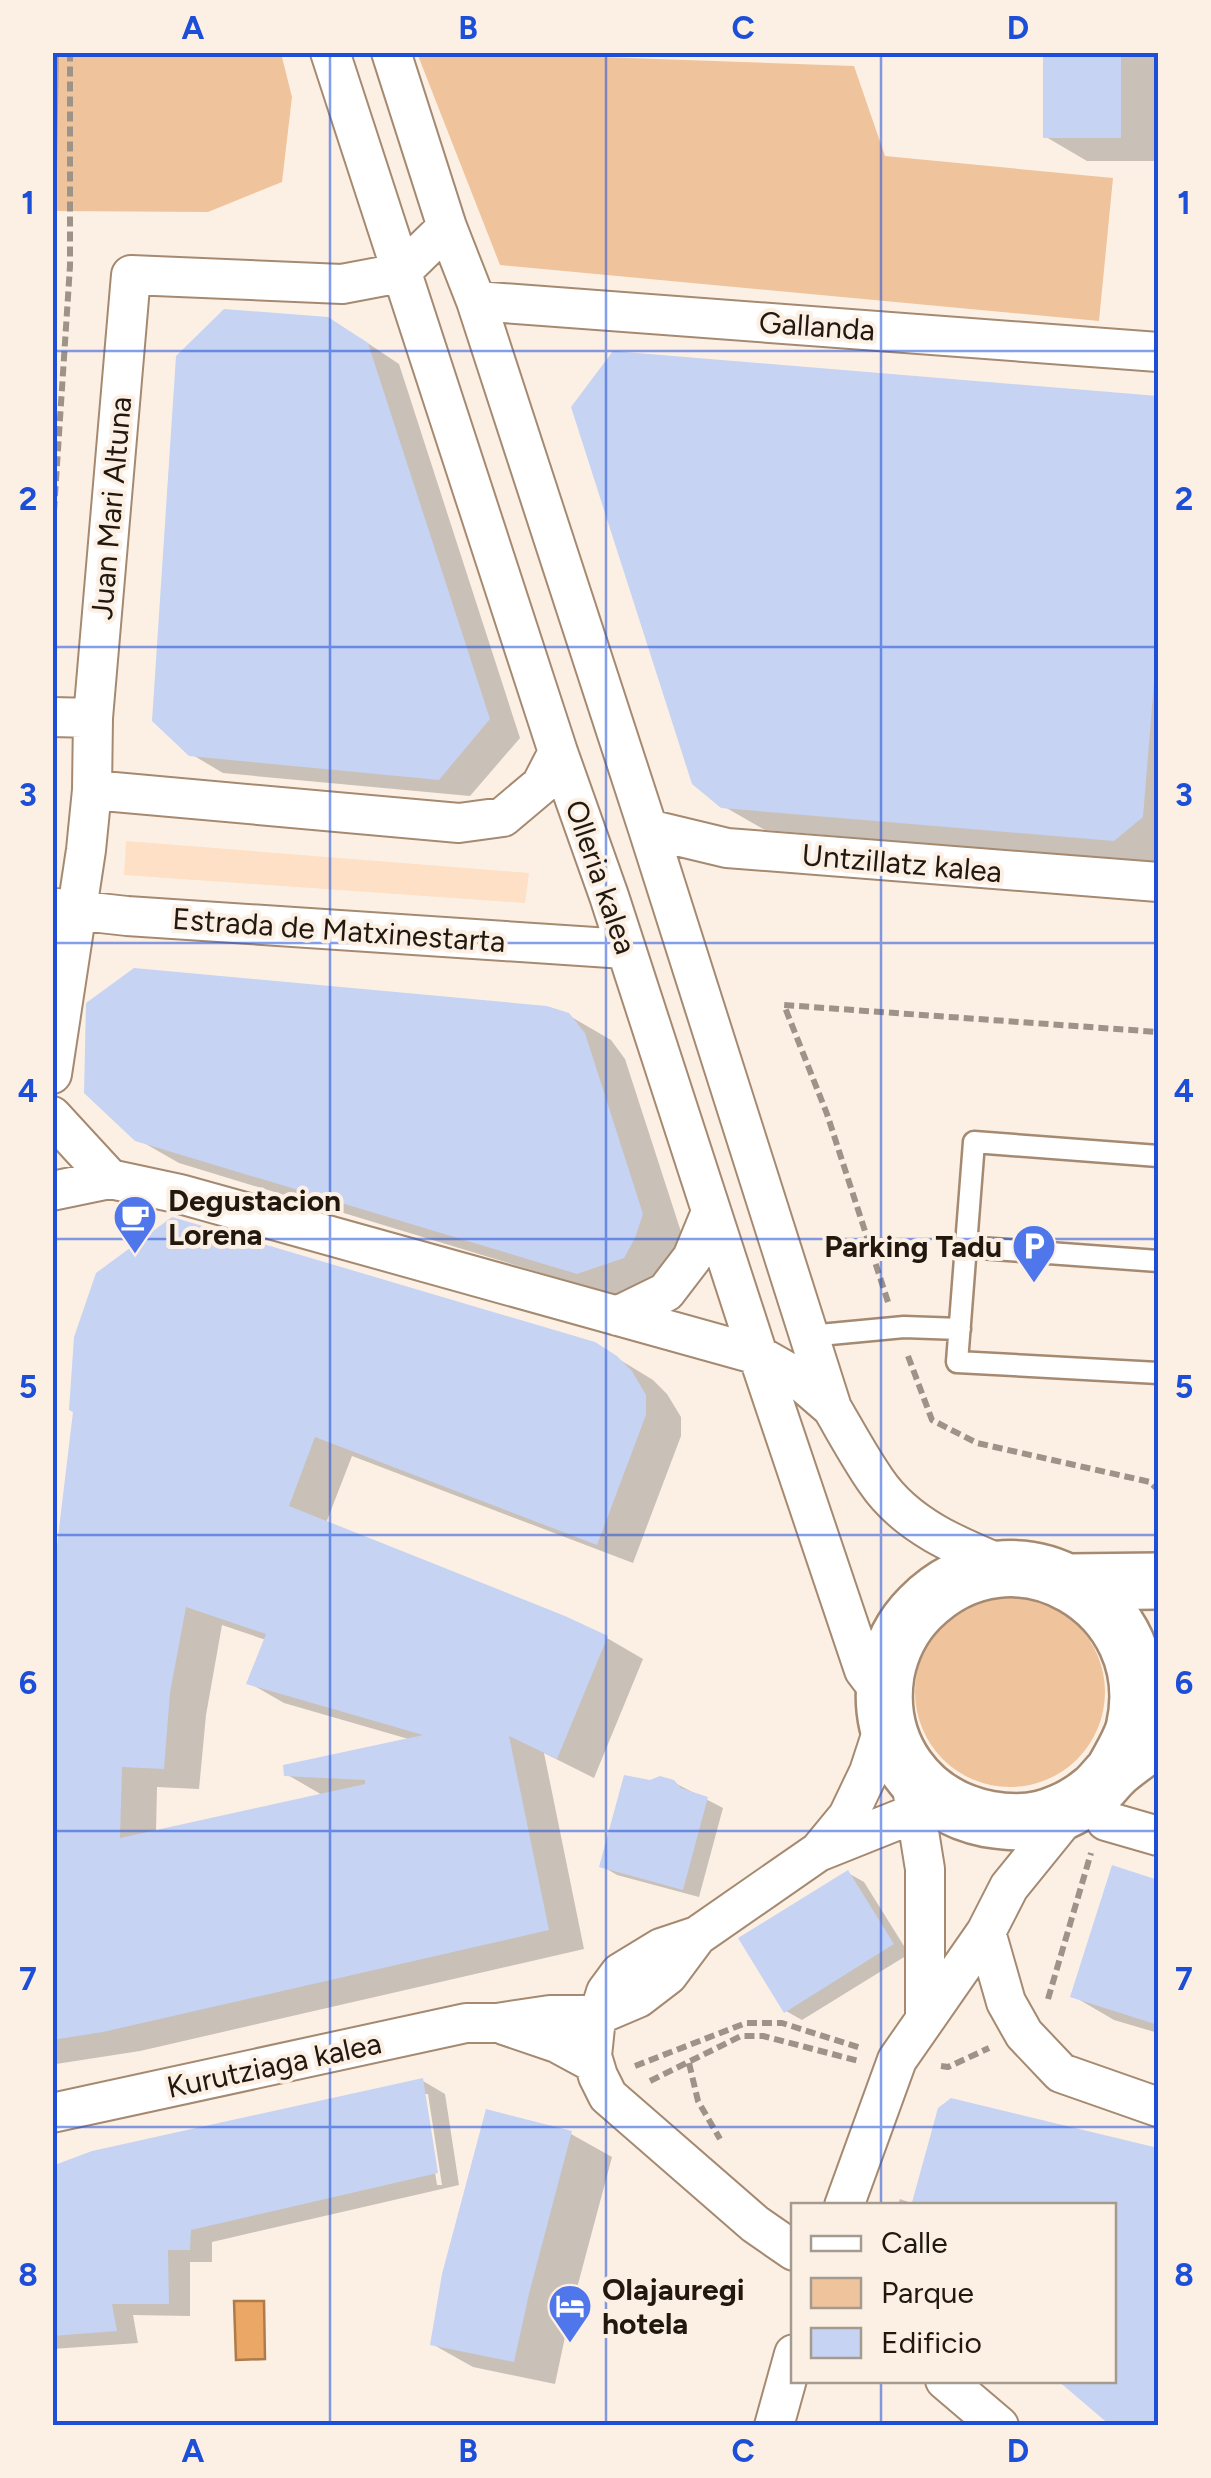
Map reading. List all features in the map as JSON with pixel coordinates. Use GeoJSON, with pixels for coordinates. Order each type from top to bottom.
{"type":"FeatureCollection","features":[{"type":"Feature","properties":{"kind":"main road"},"geometry":{"type":"LineString","coordinates":[[1098,1799],[1134,1731],[1138,1688],[1128,1645],[1104,1608],[1069,1582],[1040,1571],[1010,1568],[971,1574],[935,1592],[907,1621],[889,1656],[884,1707],[887,1728],[900,1759],[923,1796],[967,1815],[1004,1822],[1040,1820],[1098,1799],[1158,1738]]}},
{"type":"Feature","properties":{"kind":"main road"},"geometry":{"type":"LineString","coordinates":[[1069,1582],[1158,1581]]}},
{"type":"Feature","properties":{"kind":"street","name":"Olleria kalea"},"geometry":{"type":"LineString","coordinates":[[330,52],[758,1355],[864,1670],[884,1707]]}},
{"type":"Feature","properties":{"kind":"street","name":"Olleria kalea"},"geometry":{"type":"LineString","coordinates":[[391,52],[447,227],[476,300],[832,1408],[878,1484],[908,1516],[954,1546],[1010,1568]]}},
{"type":"Feature","properties":{"kind":"street"},"geometry":{"type":"LineString","coordinates":[[400,273],[447,227]]}},
{"type":"Feature","properties":{"kind":"street","name":"Juan Mari Altuna"},"geometry":{"type":"LineString","coordinates":[[52,1074],[66,909],[92,790],[94,718],[131,275],[342,284],[400,273]]}},
{"type":"Feature","properties":{"kind":"street","name":"Gallanda"},"geometry":{"type":"LineString","coordinates":[[476,300],[1158,352]]}},
{"type":"Feature","properties":{"kind":"street"},"geometry":{"type":"LineString","coordinates":[[52,717],[94,718]]}},
{"type":"Feature","properties":{"kind":"street"},"geometry":{"type":"LineString","coordinates":[[92,790],[459,822],[503,816],[541,786],[558,752]]}},
{"type":"Feature","properties":{"kind":"street","name":"Untzillatz kalea"},"geometry":{"type":"LineString","coordinates":[[648,829],[727,848],[1158,882]]}},
{"type":"Feature","properties":{"kind":"street","name":"Estrada de Matxinestarta"},"geometry":{"type":"LineString","coordinates":[[66,909],[625,949]]}},
{"type":"Feature","properties":{"kind":"street"},"geometry":{"type":"LineString","coordinates":[[52,1116],[110,1179]]}},
{"type":"Feature","properties":{"kind":"street"},"geometry":{"type":"LineString","coordinates":[[52,1192],[110,1179],[180,1194],[758,1355],[795,1376],[832,1408]]}},
{"type":"Feature","properties":{"kind":"street"},"geometry":{"type":"LineString","coordinates":[[618,1316],[666,1292],[692,1258],[711,1212]]}},
{"type":"Feature","properties":{"kind":"street","name":"Kurutziaga kalea"},"geometry":{"type":"LineString","coordinates":[[818,1852],[848,1816],[868,1772],[884,1707]]}},
{"type":"Feature","properties":{"kind":"street"},"geometry":{"type":"LineString","coordinates":[[923,1796],[925,2019]]}},
{"type":"Feature","properties":{"kind":"street","name":"Kurutziaga kalea"},"geometry":{"type":"LineString","coordinates":[[52,2113],[466,2024],[550,2015],[598,2015],[638,1998],[668,1975],[697,1936],[818,1852],[923,1796]]}},
{"type":"Feature","properties":{"kind":"street"},"geometry":{"type":"LineString","coordinates":[[845,2203],[882,2062],[925,2019],[986,1932],[1010,1887],[1098,1799],[1158,1836]]}},
{"type":"Feature","properties":{"kind":"street"},"geometry":{"type":"LineString","coordinates":[[986,1932],[1006,2002],[1020,2028],[1061,2073],[1158,2106]]}},
{"type":"Feature","properties":{"kind":"street"},"geometry":{"type":"LineString","coordinates":[[598,2015],[592,2056],[608,2096],[755,2224],[791,2250]]}},
{"type":"Feature","properties":{"kind":"street","name":"Kurutziaga kalea"},"geometry":{"type":"LineString","coordinates":[[497,2023],[556,2043],[594,2063]]}},
{"type":"Feature","properties":{"kind":"street"},"geometry":{"type":"LineString","coordinates":[[774,2426],[791,2365]]}},
{"type":"Feature","properties":{"kind":"street"},"geometry":{"type":"LineString","coordinates":[[949,2383],[1000,2426]]}},
{"type":"Feature","properties":{"kind":"lane"},"geometry":{"type":"LineString","coordinates":[[1158,1156],[974,1142],[958,1362],[1158,1373]]}},
{"type":"Feature","properties":{"kind":"lane"},"geometry":{"type":"LineString","coordinates":[[966,1247],[1158,1262]]}},
{"type":"Feature","properties":{"kind":"lane"},"geometry":{"type":"LineString","coordinates":[[809,1336],[904,1327],[960,1329]]}},
{"type":"Feature","properties":{"kind":"path"},"geometry":{"type":"LineString","coordinates":[[52,540],[70,266],[70,52]]}},
{"type":"Feature","properties":{"kind":"path"},"geometry":{"type":"LineString","coordinates":[[784,1005],[1158,1032]]}},
{"type":"Feature","properties":{"kind":"path"},"geometry":{"type":"LineString","coordinates":[[642,2085],[742,2036],[763,2036],[882,2062],[948,2067],[996,2044],[1040,2012],[1048,2000],[1094,1843],[1098,1799]]}},
{"type":"Feature","properties":{"kind":"path"},"geometry":{"type":"LineString","coordinates":[[633,2066],[746,2024],[764,2023],[782,2023],[882,2062]]}},
{"type":"Feature","properties":{"kind":"path"},"geometry":{"type":"LineString","coordinates":[[689,2062],[698,2101],[718,2137],[729,2148]]}},
{"type":"Feature","properties":{"kind":"shaded area"},"geometry":{"type":"Polygon","coordinates":[[[126,841],[529,873],[525,903],[124,875],[126,841]]]}},
{"type":"Feature","properties":{"kind":"shaded area"},"geometry":{"type":"Polygon","coordinates":[[[234,2301],[264,2301],[265,2359],[236,2360],[234,2301]]]}},
{"type":"Feature","properties":{"kind":"green space"},"geometry":{"type":"Polygon","coordinates":[[[53,52],[281,53],[292,97],[282,182],[208,212],[53,211],[53,52]]]}},
{"type":"Feature","properties":{"kind":"green space"},"geometry":{"type":"Polygon","coordinates":[[[417,53],[854,66],[885,156],[1113,178],[1099,321],[500,265],[417,53]]]}},
{"type":"Feature","properties":{"kind":"green space"},"geometry":{"type":"Polygon","coordinates":[[[1010,1597],[1046,1604],[1077,1625],[1098,1656],[1105,1692],[1098,1728],[1077,1759],[1046,1780],[1010,1787],[974,1780],[943,1759],[922,1728],[915,1692],[922,1656],[943,1625],[974,1604],[1010,1597]]]}},
{"type":"Feature","properties":{"kind":"building"},"geometry":{"type":"Polygon","coordinates":[[[1043,52],[1121,52],[1121,138],[1043,138],[1043,52]]]}},
{"type":"Feature","properties":{"kind":"building"},"geometry":{"type":"Polygon","coordinates":[[[224,309],[328,317],[368,343],[490,719],[439,780],[189,756],[152,721],[176,356],[224,309]]]}},
{"type":"Feature","properties":{"kind":"building"},"geometry":{"type":"Polygon","coordinates":[[[613,351],[1158,396],[1158,634],[1143,817],[1114,841],[721,808],[692,784],[571,407],[613,351]]]}},
{"type":"Feature","properties":{"kind":"building"},"geometry":{"type":"Polygon","coordinates":[[[134,968],[547,1006],[569,1013],[585,1033],[643,1214],[624,1258],[577,1274],[135,1141],[84,1093],[86,1003],[134,968]]]}},
{"type":"Feature","properties":{"kind":"building"},"geometry":{"type":"Polygon","coordinates":[[[172,1217],[595,1342],[632,1371],[646,1395],[646,1415],[597,1545],[315,1437],[289,1506],[608,1636],[557,1759],[509,1736],[549,1930],[103,2032],[52,2040],[52,1587],[73,1412],[69,1410],[74,1337],[96,1273],[172,1217]],[[186,1607],[170,1693],[164,1769],[122,1767],[120,1838],[365,1784],[365,1780],[284,1776],[283,1765],[423,1735],[246,1684],[266,1634],[186,1607]]]}},
{"type":"Feature","properties":{"kind":"building"},"geometry":{"type":"Polygon","coordinates":[[[624,1775],[650,1780],[660,1776],[708,1797],[683,1890],[599,1867],[624,1775]]]}},
{"type":"Feature","properties":{"kind":"building"},"geometry":{"type":"Polygon","coordinates":[[[1112,1865],[1158,1880],[1158,2025],[1070,1997],[1112,1865]]]}},
{"type":"Feature","properties":{"kind":"building"},"geometry":{"type":"Polygon","coordinates":[[[848,1870],[894,1944],[784,2013],[738,1938],[848,1870]]]}},
{"type":"Feature","properties":{"kind":"building"},"geometry":{"type":"Polygon","coordinates":[[[423,2078],[438,2173],[191,2230],[190,2250],[168,2250],[169,2304],[112,2304],[117,2331],[52,2336],[52,2166],[92,2151],[423,2078]]]}},
{"type":"Feature","properties":{"kind":"building"},"geometry":{"type":"Polygon","coordinates":[[[951,2098],[1158,2148],[1158,2426],[1111,2426],[1061,2383],[1116,2383],[1116,2203],[912,2203],[938,2108],[951,2098]]]}},
{"type":"Feature","properties":{"kind":"building"},"geometry":{"type":"Polygon","coordinates":[[[486,2109],[572,2131],[514,2362],[430,2345],[442,2274],[486,2109]]]}},
{"type":"Feature","properties":{"kind":"place","name":"Degustacion Lorena"},"geometry":{"type":"Point","coordinates":[135,1255]}},
{"type":"Feature","properties":{"kind":"place","name":"Parking Tadu"},"geometry":{"type":"Point","coordinates":[1034,1284]}},
{"type":"Feature","properties":{"kind":"place","name":"Olajauregi hotela"},"geometry":{"type":"Point","coordinates":[570,2344]}}]}
